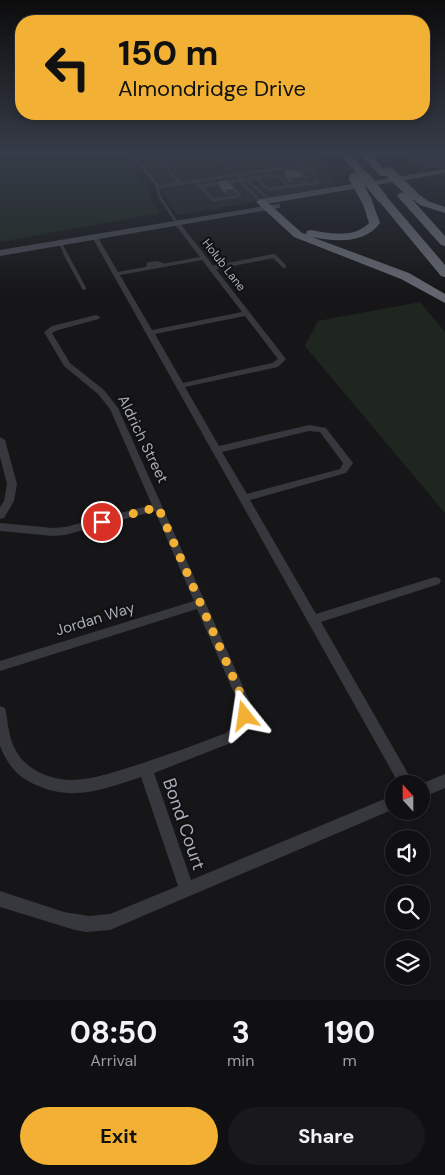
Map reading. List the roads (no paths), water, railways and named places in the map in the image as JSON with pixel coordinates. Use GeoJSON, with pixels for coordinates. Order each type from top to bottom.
{"type":"FeatureCollection","features":[{"type":"Feature","properties":{"kind":"highway"},"geometry":{"type":"LineString","coordinates":[[269,204],[302,229],[316,234],[344,236],[368,230],[375,223],[366,201]]}},
{"type":"Feature","properties":{"kind":"highway"},"geometry":{"type":"LineString","coordinates":[[384,201],[445,273]]}},
{"type":"Feature","properties":{"kind":"highway"},"geometry":{"type":"LineString","coordinates":[[412,201],[445,243]]}},
{"type":"Feature","properties":{"kind":"highway"},"geometry":{"type":"LineString","coordinates":[[419,201],[445,210]]}},
{"type":"Feature","properties":{"kind":"highway"},"geometry":{"type":"LineString","coordinates":[[269,204],[298,235],[405,276],[445,299]]}},
{"type":"Feature","properties":{"kind":"main road"},"geometry":{"type":"LineString","coordinates":[[0,246],[175,220],[287,201]]}},
{"type":"Feature","properties":{"kind":"main road"},"geometry":{"type":"LineString","coordinates":[[269,204],[292,201]]}},
{"type":"Feature","properties":{"kind":"main road"},"geometry":{"type":"LineString","coordinates":[[0,253],[95,237],[175,220]]}},
{"type":"Feature","properties":{"kind":"street","name":"Holub Lane"},"geometry":{"type":"LineString","coordinates":[[175,220],[282,358],[279,362],[179,386]]}},
{"type":"Feature","properties":{"kind":"street"},"geometry":{"type":"LineString","coordinates":[[95,237],[402,775]]}},
{"type":"Feature","properties":{"kind":"street"},"geometry":{"type":"LineString","coordinates":[[117,274],[204,258]]}},
{"type":"Feature","properties":{"kind":"street"},"geometry":{"type":"LineString","coordinates":[[150,333],[247,313]]}},
{"type":"Feature","properties":{"kind":"street","name":"Aldrich Street"},"geometry":{"type":"LineString","coordinates":[[0,712],[3,734],[11,756],[23,770],[42,782],[69,787],[91,785],[146,770],[231,737],[241,727],[245,716],[244,702],[109,400],[63,359],[48,332],[55,328],[96,317]]}},
{"type":"Feature","properties":{"kind":"street"},"geometry":{"type":"LineString","coordinates":[[217,450],[309,428],[323,430],[348,464],[343,472],[245,498]]}},
{"type":"Feature","properties":{"kind":"street"},"geometry":{"type":"LineString","coordinates":[[0,440],[12,484],[9,500],[0,515]]}},
{"type":"Feature","properties":{"kind":"street"},"geometry":{"type":"LineString","coordinates":[[0,528],[53,532],[65,531],[158,507]]}},
{"type":"Feature","properties":{"kind":"street"},"geometry":{"type":"LineString","coordinates":[[313,620],[435,582]]}},
{"type":"Feature","properties":{"kind":"street","name":"Jordan Way"},"geometry":{"type":"LineString","coordinates":[[0,666],[200,604]]}},
{"type":"Feature","properties":{"kind":"street","name":"Bond Court"},"geometry":{"type":"LineString","coordinates":[[146,770],[187,890]]}},
{"type":"Feature","properties":{"kind":"street"},"geometry":{"type":"LineString","coordinates":[[430,787],[445,781]]}},
{"type":"Feature","properties":{"kind":"street"},"geometry":{"type":"LineString","coordinates":[[0,899],[18,903],[71,921],[88,924],[110,922],[385,806]]}},
{"type":"Feature","properties":{"kind":"lane"},"geometry":{"type":"LineString","coordinates":[[162,201],[175,220]]}},
{"type":"Feature","properties":{"kind":"lane"},"geometry":{"type":"LineString","coordinates":[[265,201],[269,204]]}},
{"type":"Feature","properties":{"kind":"lane"},"geometry":{"type":"LineString","coordinates":[[266,201],[269,204]]}},
{"type":"Feature","properties":{"kind":"lane"},"geometry":{"type":"LineString","coordinates":[[60,243],[84,288]]}},
{"type":"Feature","properties":{"kind":"lane"},"geometry":{"type":"LineString","coordinates":[[212,268],[274,256],[284,266]]}}]}
